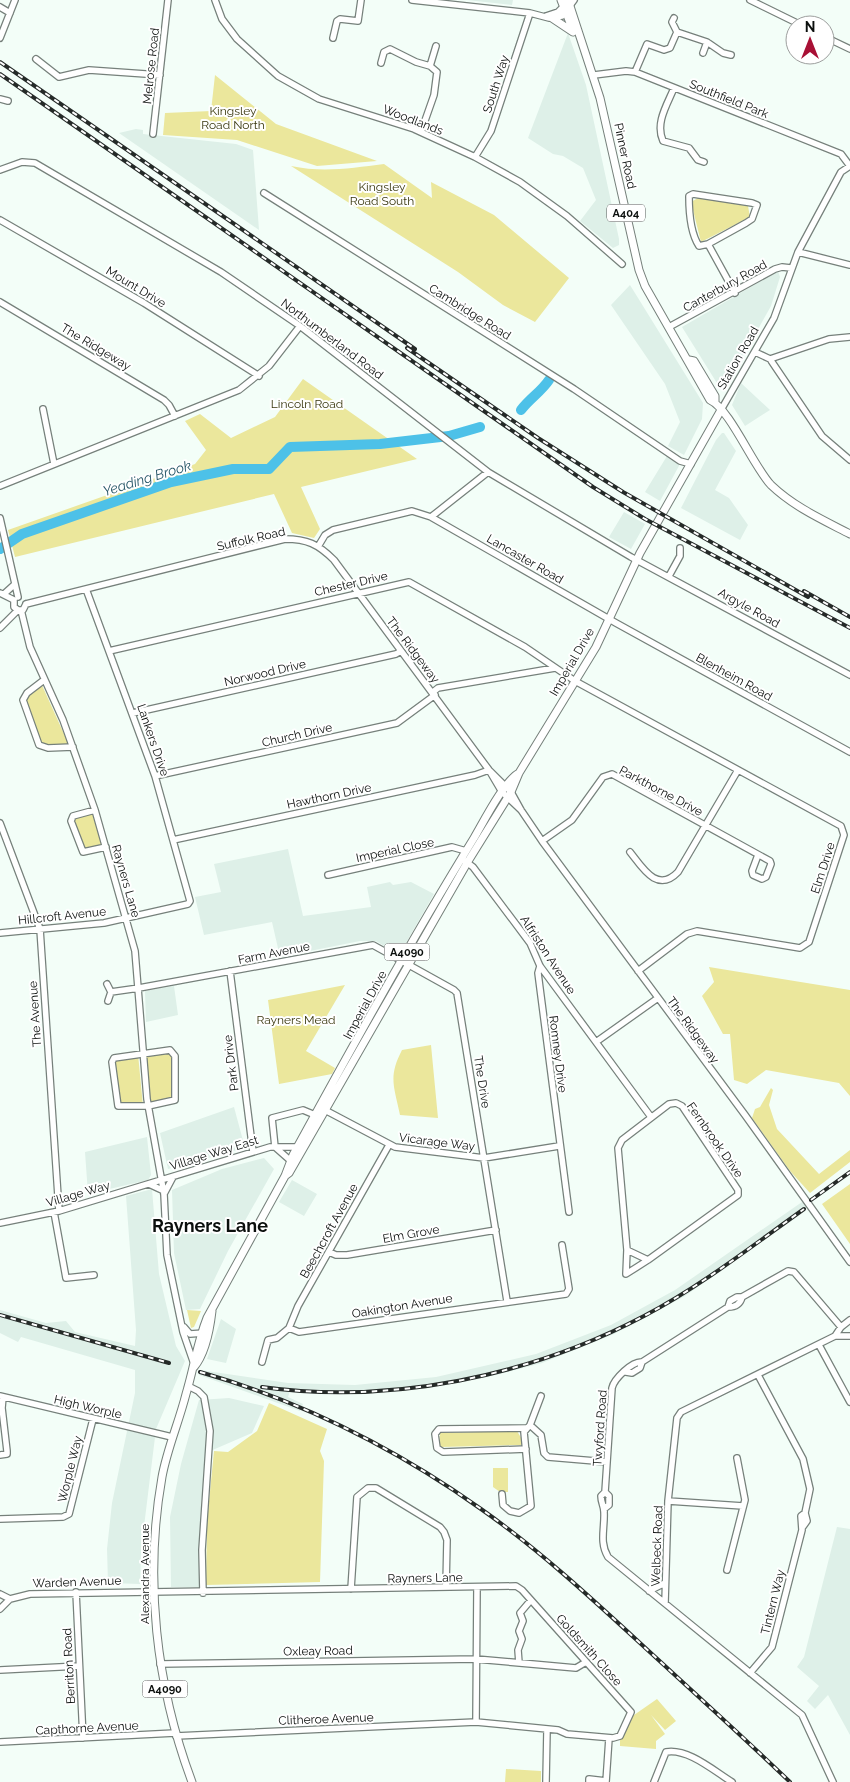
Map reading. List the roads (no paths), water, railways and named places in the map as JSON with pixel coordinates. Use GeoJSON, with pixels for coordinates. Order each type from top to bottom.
{"type":"FeatureCollection","features":[{"type":"Feature","properties":{"kind":"main road","name":"Pinner Road"},"geometry":{"type":"LineString","coordinates":[[567,3],[578,26],[578,33],[594,75],[639,270],[645,286],[689,360],[710,400],[715,402],[770,483],[803,509],[850,534]]}},
{"type":"Feature","properties":{"kind":"main road"},"geometry":{"type":"LineString","coordinates":[[549,17],[578,33]]}},
{"type":"Feature","properties":{"kind":"main road","name":"Station Road"},"geometry":{"type":"LineString","coordinates":[[635,557],[691,464],[720,410]]}},
{"type":"Feature","properties":{"kind":"main road","name":"Imperial Drive"},"geometry":{"type":"LineString","coordinates":[[200,1334],[292,1163],[464,861],[596,647],[635,557]]}},
{"type":"Feature","properties":{"kind":"main road","name":"Imperial Drive"},"geometry":{"type":"LineString","coordinates":[[464,861],[466,851],[507,792]]}},
{"type":"Feature","properties":{"kind":"main road","name":"Imperial Drive"},"geometry":{"type":"LineString","coordinates":[[292,1163],[297,1147],[315,1115],[323,1109]]}},
{"type":"Feature","properties":{"kind":"main road","name":"Imperial Drive"},"geometry":{"type":"LineString","coordinates":[[201,1352],[212,1309]]}},
{"type":"Feature","properties":{"kind":"main road","name":"Alexandra Avenue"},"geometry":{"type":"LineString","coordinates":[[192,1782],[175,1735],[160,1664],[156,1628],[154,1545],[162,1476],[194,1364],[200,1334]]}},
{"type":"Feature","properties":{"kind":"main road","name":"Alexandra Avenue"},"geometry":{"type":"LineString","coordinates":[[194,1364],[201,1352]]}},
{"type":"Feature","properties":{"kind":"street"},"geometry":{"type":"LineString","coordinates":[[0,38],[15,0]]}},
{"type":"Feature","properties":{"kind":"street","name":"Melrose Road"},"geometry":{"type":"LineString","coordinates":[[153,134],[168,0]]}},
{"type":"Feature","properties":{"kind":"street","name":"Woodlands"},"geometry":{"type":"LineString","coordinates":[[215,0],[222,19],[237,39],[278,76],[319,99],[421,132],[475,157],[520,182],[560,211],[617,255],[622,264]]}},
{"type":"Feature","properties":{"kind":"street"},"geometry":{"type":"LineString","coordinates":[[333,38],[337,22],[340,19],[358,21],[361,0]]}},
{"type":"Feature","properties":{"kind":"street"},"geometry":{"type":"LineString","coordinates":[[412,0],[530,13],[549,17]]}},
{"type":"Feature","properties":{"kind":"street"},"geometry":{"type":"LineString","coordinates":[[750,0],[785,17]]}},
{"type":"Feature","properties":{"kind":"street","name":"Pinner Road"},"geometry":{"type":"LineString","coordinates":[[549,17],[558,12],[567,3]]}},
{"type":"Feature","properties":{"kind":"street"},"geometry":{"type":"LineString","coordinates":[[0,7],[10,14]]}},
{"type":"Feature","properties":{"kind":"street","name":"South Way"},"geometry":{"type":"LineString","coordinates":[[475,157],[491,131],[530,13]]}},
{"type":"Feature","properties":{"kind":"street"},"geometry":{"type":"LineString","coordinates":[[674,18],[672,22],[677,32],[707,42],[731,55]]}},
{"type":"Feature","properties":{"kind":"street"},"geometry":{"type":"LineString","coordinates":[[635,72],[647,44],[664,50],[670,48],[677,32]]}},
{"type":"Feature","properties":{"kind":"street"},"geometry":{"type":"LineString","coordinates":[[703,53],[707,42]]}},
{"type":"Feature","properties":{"kind":"street"},"geometry":{"type":"LineString","coordinates":[[835,42],[850,49]]}},
{"type":"Feature","properties":{"kind":"street"},"geometry":{"type":"LineString","coordinates":[[430,66],[436,46]]}},
{"type":"Feature","properties":{"kind":"street"},"geometry":{"type":"LineString","coordinates":[[381,63],[384,52],[390,48],[416,62],[430,66],[437,72],[438,79],[434,96],[421,132]]}},
{"type":"Feature","properties":{"kind":"street"},"geometry":{"type":"LineString","coordinates":[[36,60],[59,77],[89,70],[160,75]]}},
{"type":"Feature","properties":{"kind":"street","name":"Southfield Park"},"geometry":{"type":"LineString","coordinates":[[594,75],[626,71],[635,72],[840,154],[850,166]]}},
{"type":"Feature","properties":{"kind":"street"},"geometry":{"type":"LineString","coordinates":[[674,88],[660,124],[663,141],[689,148],[698,160],[704,162]]}},
{"type":"Feature","properties":{"kind":"street"},"geometry":{"type":"LineString","coordinates":[[0,99],[8,101]]}},
{"type":"Feature","properties":{"kind":"street","name":"Northumberland Road"},"geometry":{"type":"LineString","coordinates":[[0,170],[27,162],[34,163],[221,272],[300,326],[488,472],[635,557]]}},
{"type":"Feature","properties":{"kind":"street","name":"Station Road"},"geometry":{"type":"LineString","coordinates":[[720,410],[777,311],[798,252],[841,172],[850,166]]}},
{"type":"Feature","properties":{"kind":"street","name":"Cambridge Road"},"geometry":{"type":"LineString","coordinates":[[264,193],[666,449],[680,461],[683,460],[691,464]]}},
{"type":"Feature","properties":{"kind":"street"},"geometry":{"type":"LineString","coordinates":[[693,194],[757,205],[752,219],[708,244],[699,246],[696,240],[689,196],[693,194]]}},
{"type":"Feature","properties":{"kind":"street","name":"Mount Drive"},"geometry":{"type":"LineString","coordinates":[[0,220],[144,303],[259,376]]}},
{"type":"Feature","properties":{"kind":"street"},"geometry":{"type":"LineString","coordinates":[[708,244],[736,292]]}},
{"type":"Feature","properties":{"kind":"street"},"geometry":{"type":"LineString","coordinates":[[798,252],[850,265]]}},
{"type":"Feature","properties":{"kind":"street","name":"Canterbury Road"},"geometry":{"type":"LineString","coordinates":[[669,327],[775,269],[782,267],[791,268]]}},
{"type":"Feature","properties":{"kind":"street","name":"The Ridgeway"},"geometry":{"type":"LineString","coordinates":[[0,302],[164,400],[175,416]]}},
{"type":"Feature","properties":{"kind":"street"},"geometry":{"type":"LineString","coordinates":[[0,486],[239,390],[259,376],[300,326]]}},
{"type":"Feature","properties":{"kind":"street"},"geometry":{"type":"LineString","coordinates":[[770,359],[829,339],[850,336]]}},
{"type":"Feature","properties":{"kind":"street"},"geometry":{"type":"LineString","coordinates":[[755,352],[770,359],[822,436],[850,460]]}},
{"type":"Feature","properties":{"kind":"street"},"geometry":{"type":"LineString","coordinates":[[43,408],[54,464]]}},
{"type":"Feature","properties":{"kind":"street"},"geometry":{"type":"LineString","coordinates":[[318,545],[328,532],[333,530],[412,511],[431,517],[488,472]]}},
{"type":"Feature","properties":{"kind":"street","name":"Lancaster Road"},"geometry":{"type":"LineString","coordinates":[[431,517],[609,619]]}},
{"type":"Feature","properties":{"kind":"street","name":"Rayners Lane"},"geometry":{"type":"LineString","coordinates":[[0,518],[16,584],[14,607],[19,610],[30,647],[73,747],[106,847],[136,951],[148,1106],[163,1192],[168,1255],[182,1326],[194,1364]]}},
{"type":"Feature","properties":{"kind":"street","name":"Suffolk Road"},"geometry":{"type":"LineString","coordinates":[[26,604],[285,539],[304,540],[318,545]]}},
{"type":"Feature","properties":{"kind":"street","name":"The Ridgeway"},"geometry":{"type":"LineString","coordinates":[[318,545],[334,560],[434,693],[850,1262]]}},
{"type":"Feature","properties":{"kind":"street"},"geometry":{"type":"LineString","coordinates":[[668,576],[680,556],[680,548]]}},
{"type":"Feature","properties":{"kind":"street","name":"Argyle Road"},"geometry":{"type":"LineString","coordinates":[[635,557],[850,675]]}},
{"type":"Feature","properties":{"kind":"street","name":"Chester Drive"},"geometry":{"type":"LineString","coordinates":[[109,651],[409,582],[525,647],[575,681]]}},
{"type":"Feature","properties":{"kind":"street"},"geometry":{"type":"LineString","coordinates":[[2,594],[16,584]]}},
{"type":"Feature","properties":{"kind":"street","name":"Lankers Drive"},"geometry":{"type":"LineString","coordinates":[[86,589],[134,713],[155,776],[190,901]]}},
{"type":"Feature","properties":{"kind":"street"},"geometry":{"type":"LineString","coordinates":[[0,628],[19,610],[25,608],[26,604],[24,598],[16,599],[2,594]]}},
{"type":"Feature","properties":{"kind":"street"},"geometry":{"type":"LineString","coordinates":[[12,617],[23,621]]}},
{"type":"Feature","properties":{"kind":"street","name":"Blenheim Road"},"geometry":{"type":"LineString","coordinates":[[609,619],[850,752]]}},
{"type":"Feature","properties":{"kind":"street","name":"Norwood Drive"},"geometry":{"type":"LineString","coordinates":[[134,713],[389,656],[401,651]]}},
{"type":"Feature","properties":{"kind":"street","name":"Church Drive"},"geometry":{"type":"LineString","coordinates":[[155,776],[397,723],[438,688],[555,668]]}},
{"type":"Feature","properties":{"kind":"street"},"geometry":{"type":"LineString","coordinates":[[44,680],[27,693],[23,700],[39,745],[48,748],[73,747]]}},
{"type":"Feature","properties":{"kind":"street","name":"Elm Drive"},"geometry":{"type":"LineString","coordinates":[[575,681],[841,826],[844,835],[809,942],[800,948],[697,931],[687,934],[638,971]]}},
{"type":"Feature","properties":{"kind":"street","name":"Hawthorn Drive"},"geometry":{"type":"LineString","coordinates":[[173,840],[476,775],[489,770]]}},
{"type":"Feature","properties":{"kind":"street","name":"Parkthorne Drive"},"geometry":{"type":"LineString","coordinates":[[542,841],[572,820],[603,777],[612,774],[705,826],[738,770]]}},
{"type":"Feature","properties":{"kind":"street"},"geometry":{"type":"LineString","coordinates":[[94,810],[73,816],[71,821],[83,852],[106,847]]}},
{"type":"Feature","properties":{"kind":"street","name":"The Avenue"},"geometry":{"type":"LineString","coordinates":[[0,823],[40,929],[56,1212],[64,1278],[94,1275]]}},
{"type":"Feature","properties":{"kind":"street"},"geometry":{"type":"LineString","coordinates":[[630,852],[650,877],[661,881],[672,878],[678,872],[705,826],[758,855]]}},
{"type":"Feature","properties":{"kind":"street","name":"Imperial Close"},"geometry":{"type":"LineString","coordinates":[[328,875],[452,848],[466,851]]}},
{"type":"Feature","properties":{"kind":"street","name":"Alfriston Avenue"},"geometry":{"type":"LineString","coordinates":[[464,861],[530,943],[540,966],[651,1117]]}},
{"type":"Feature","properties":{"kind":"street","name":"Hillcroft Avenue"},"geometry":{"type":"LineString","coordinates":[[0,933],[104,923],[188,904],[190,901]]}},
{"type":"Feature","properties":{"kind":"street","name":"Farm Avenue"},"geometry":{"type":"LineString","coordinates":[[111,992],[372,945],[406,963]]}},
{"type":"Feature","properties":{"kind":"street","name":"The Drive"},"geometry":{"type":"LineString","coordinates":[[406,963],[457,993],[508,1301]]}},
{"type":"Feature","properties":{"kind":"street","name":"Romney Drive"},"geometry":{"type":"LineString","coordinates":[[540,966],[538,973],[569,1212]]}},
{"type":"Feature","properties":{"kind":"street","name":"Park Drive"},"geometry":{"type":"LineString","coordinates":[[230,971],[253,1152]]}},
{"type":"Feature","properties":{"kind":"street"},"geometry":{"type":"LineString","coordinates":[[107,984],[111,992],[108,1001]]}},
{"type":"Feature","properties":{"kind":"street"},"geometry":{"type":"LineString","coordinates":[[596,1042],[658,998]]}},
{"type":"Feature","properties":{"kind":"street"},"geometry":{"type":"LineString","coordinates":[[170,1050],[174,1056],[175,1100],[148,1106],[118,1106],[112,1062],[116,1056],[170,1050]]}},
{"type":"Feature","properties":{"kind":"street","name":"Fernbrook Drive"},"geometry":{"type":"LineString","coordinates":[[669,1104],[682,1106],[738,1190],[738,1195],[626,1274],[626,1250],[618,1148],[622,1140],[669,1104]]}},
{"type":"Feature","properties":{"kind":"street","name":"Vicarage Way"},"geometry":{"type":"LineString","coordinates":[[323,1109],[389,1145],[484,1158],[559,1146]]}},
{"type":"Feature","properties":{"kind":"street"},"geometry":{"type":"LineString","coordinates":[[275,1147],[272,1118],[303,1110],[315,1115]]}},
{"type":"Feature","properties":{"kind":"street","name":"Beechcroft Avenue"},"geometry":{"type":"LineString","coordinates":[[289,1328],[298,1306],[389,1145]]}},
{"type":"Feature","properties":{"kind":"street","name":"Village Way East"},"geometry":{"type":"LineString","coordinates":[[275,1147],[292,1163]]}},
{"type":"Feature","properties":{"kind":"street","name":"Village Way East"},"geometry":{"type":"LineString","coordinates":[[160,1179],[253,1152],[275,1147],[297,1147]]}},
{"type":"Feature","properties":{"kind":"street"},"geometry":{"type":"LineString","coordinates":[[148,1184],[163,1192],[170,1177],[160,1170]]}},
{"type":"Feature","properties":{"kind":"street","name":"Village Way"},"geometry":{"type":"LineString","coordinates":[[0,1223],[56,1212],[160,1179]]}},
{"type":"Feature","properties":{"kind":"street","name":"Elm Grove"},"geometry":{"type":"LineString","coordinates":[[329,1252],[336,1255],[346,1255],[496,1230]]}},
{"type":"Feature","properties":{"kind":"street","name":"Oakington Avenue"},"geometry":{"type":"LineString","coordinates":[[289,1328],[299,1332],[566,1294],[569,1290],[562,1245]]}},
{"type":"Feature","properties":{"kind":"street"},"geometry":{"type":"LineString","coordinates":[[626,1250],[648,1260]]}},
{"type":"Feature","properties":{"kind":"street","name":"Twyford Road"},"geometry":{"type":"LineString","coordinates":[[665,1603],[608,1557],[602,1542],[604,1509],[609,1505],[609,1496],[606,1492],[612,1388],[617,1378],[626,1372],[632,1373],[640,1368],[642,1362],[728,1307],[734,1307],[741,1303],[742,1297],[788,1271],[794,1272],[841,1328]]}},
{"type":"Feature","properties":{"kind":"street","name":"Welbeck Road"},"geometry":{"type":"LineString","coordinates":[[833,1782],[802,1715],[665,1603],[665,1583],[668,1502],[677,1418],[681,1412],[819,1345],[835,1336],[850,1320]]}},
{"type":"Feature","properties":{"kind":"street"},"geometry":{"type":"LineString","coordinates":[[182,1326],[190,1334],[200,1334],[208,1330]]}},
{"type":"Feature","properties":{"kind":"street"},"geometry":{"type":"LineString","coordinates":[[262,1362],[266,1344],[282,1335],[289,1328]]}},
{"type":"Feature","properties":{"kind":"street","name":"Welbeck Road"},"geometry":{"type":"LineString","coordinates":[[835,1336],[850,1336]]}},
{"type":"Feature","properties":{"kind":"street"},"geometry":{"type":"LineString","coordinates":[[819,1345],[850,1402]]}},
{"type":"Feature","properties":{"kind":"street","name":"Tintern Way"},"geometry":{"type":"LineString","coordinates":[[750,1674],[772,1647],[802,1528],[807,1521],[806,1513],[810,1489],[803,1459],[758,1374]]}},
{"type":"Feature","properties":{"kind":"street"},"geometry":{"type":"LineString","coordinates":[[188,1386],[198,1391],[204,1397],[210,1431],[202,1550],[203,1592]]}},
{"type":"Feature","properties":{"kind":"street"},"geometry":{"type":"LineString","coordinates":[[0,1455],[7,1454],[2,1396]]}},
{"type":"Feature","properties":{"kind":"street","name":"High Worple"},"geometry":{"type":"LineString","coordinates":[[2,1396],[172,1437]]}},
{"type":"Feature","properties":{"kind":"street"},"geometry":{"type":"LineString","coordinates":[[502,1494],[503,1505],[510,1511],[519,1513],[531,1506],[526,1449],[528,1427],[541,1396]]}},
{"type":"Feature","properties":{"kind":"street","name":"Worple Way"},"geometry":{"type":"LineString","coordinates":[[0,1519],[63,1517],[69,1514],[93,1419]]}},
{"type":"Feature","properties":{"kind":"street"},"geometry":{"type":"LineString","coordinates":[[526,1449],[443,1452],[437,1448],[436,1430],[528,1427],[542,1435],[544,1453],[548,1456],[607,1462]]}},
{"type":"Feature","properties":{"kind":"street"},"geometry":{"type":"LineString","coordinates":[[727,1570],[745,1495],[737,1458]]}},
{"type":"Feature","properties":{"kind":"street"},"geometry":{"type":"LineString","coordinates":[[351,1589],[358,1497],[368,1488],[376,1488],[440,1527],[447,1540],[446,1587]]}},
{"type":"Feature","properties":{"kind":"street"},"geometry":{"type":"LineString","coordinates":[[668,1502],[743,1506]]}},
{"type":"Feature","properties":{"kind":"street"},"geometry":{"type":"LineString","coordinates":[[649,1591],[665,1583]]}},
{"type":"Feature","properties":{"kind":"street","name":"Goldsmith Close"},"geometry":{"type":"LineString","coordinates":[[477,1587],[516,1586],[532,1601],[631,1712],[620,1736],[609,1738]]}},
{"type":"Feature","properties":{"kind":"street","name":"Rayners Lane"},"geometry":{"type":"LineString","coordinates":[[156,1592],[477,1587],[476,1722]]}},
{"type":"Feature","properties":{"kind":"street","name":"Warden Avenue"},"geometry":{"type":"LineString","coordinates":[[10,1598],[30,1594],[76,1592],[156,1592]]}},
{"type":"Feature","properties":{"kind":"street","name":"Berriton Road"},"geometry":{"type":"LineString","coordinates":[[76,1592],[83,1738]]}},
{"type":"Feature","properties":{"kind":"street"},"geometry":{"type":"LineString","coordinates":[[0,1594],[10,1598],[0,1609]]}},
{"type":"Feature","properties":{"kind":"street"},"geometry":{"type":"LineString","coordinates":[[519,1663],[518,1650],[522,1639],[519,1631],[523,1621],[520,1613],[532,1601]]}},
{"type":"Feature","properties":{"kind":"street","name":"Oxleay Road"},"geometry":{"type":"LineString","coordinates":[[160,1664],[476,1659],[576,1668],[586,1662]]}},
{"type":"Feature","properties":{"kind":"street"},"geometry":{"type":"LineString","coordinates":[[0,1670],[79,1666]]}},
{"type":"Feature","properties":{"kind":"street"},"geometry":{"type":"LineString","coordinates":[[476,1722],[609,1738],[606,1781],[589,1779],[589,1782]]}},
{"type":"Feature","properties":{"kind":"street","name":"Clitheroe Avenue"},"geometry":{"type":"LineString","coordinates":[[175,1735],[476,1722]]}},
{"type":"Feature","properties":{"kind":"street"},"geometry":{"type":"LineString","coordinates":[[546,1782],[547,1730]]}},
{"type":"Feature","properties":{"kind":"street","name":"Capthorne Avenue"},"geometry":{"type":"LineString","coordinates":[[0,1742],[175,1735]]}},
{"type":"Feature","properties":{"kind":"street"},"geometry":{"type":"LineString","coordinates":[[654,1782],[666,1752],[673,1750],[684,1754],[732,1782]]}},
{"type":"Feature","properties":{"kind":"waterway","name":"Yeading Brook"},"geometry":{"type":"LineString","coordinates":[[521,410],[549,380]]}},
{"type":"Feature","properties":{"kind":"waterway","name":"Yeading Brook"},"geometry":{"type":"LineString","coordinates":[[0,549],[22,534],[171,482],[233,469],[269,469],[290,447],[380,444],[449,436],[480,427]]}},
{"type":"Feature","properties":{"kind":"railway"},"geometry":{"type":"LineString","coordinates":[[0,62],[415,349]]}},
{"type":"Feature","properties":{"kind":"railway"},"geometry":{"type":"LineString","coordinates":[[0,74],[593,487],[645,519],[850,628]]}},
{"type":"Feature","properties":{"kind":"railway"},"geometry":{"type":"LineString","coordinates":[[407,348],[538,438],[623,492],[808,597]]}},
{"type":"Feature","properties":{"kind":"railway"},"geometry":{"type":"LineString","coordinates":[[804,591],[850,617]]}},
{"type":"Feature","properties":{"kind":"railway"},"geometry":{"type":"LineString","coordinates":[[811,1200],[850,1172]]}},
{"type":"Feature","properties":{"kind":"railway"},"geometry":{"type":"LineString","coordinates":[[262,1387],[311,1392],[360,1392],[409,1388],[459,1381],[507,1370],[554,1355],[600,1337],[644,1316],[686,1292],[804,1209]]}},
{"type":"Feature","properties":{"kind":"railway"},"geometry":{"type":"LineString","coordinates":[[0,1315],[169,1363]]}},
{"type":"Feature","properties":{"kind":"railway"},"geometry":{"type":"LineString","coordinates":[[200,1372],[238,1384],[311,1412],[381,1446],[481,1509],[523,1540],[582,1590],[790,1782]]}},
{"type":"Feature","properties":{"kind":"district","name":"Rayners Lane"},"geometry":{"type":"Point","coordinates":[210,1225]}},
{"type":"Feature","properties":{"kind":"park label","name":"Kingsley Road North"},"geometry":{"type":"Point","coordinates":[233,118]}},
{"type":"Feature","properties":{"kind":"park label","name":"Kingsley Road South"},"geometry":{"type":"Point","coordinates":[382,194]}},
{"type":"Feature","properties":{"kind":"park label","name":"Lincoln Road"},"geometry":{"type":"Point","coordinates":[307,404]}},
{"type":"Feature","properties":{"kind":"park label","name":"Rayners Mead"},"geometry":{"type":"Point","coordinates":[296,1020]}}]}
